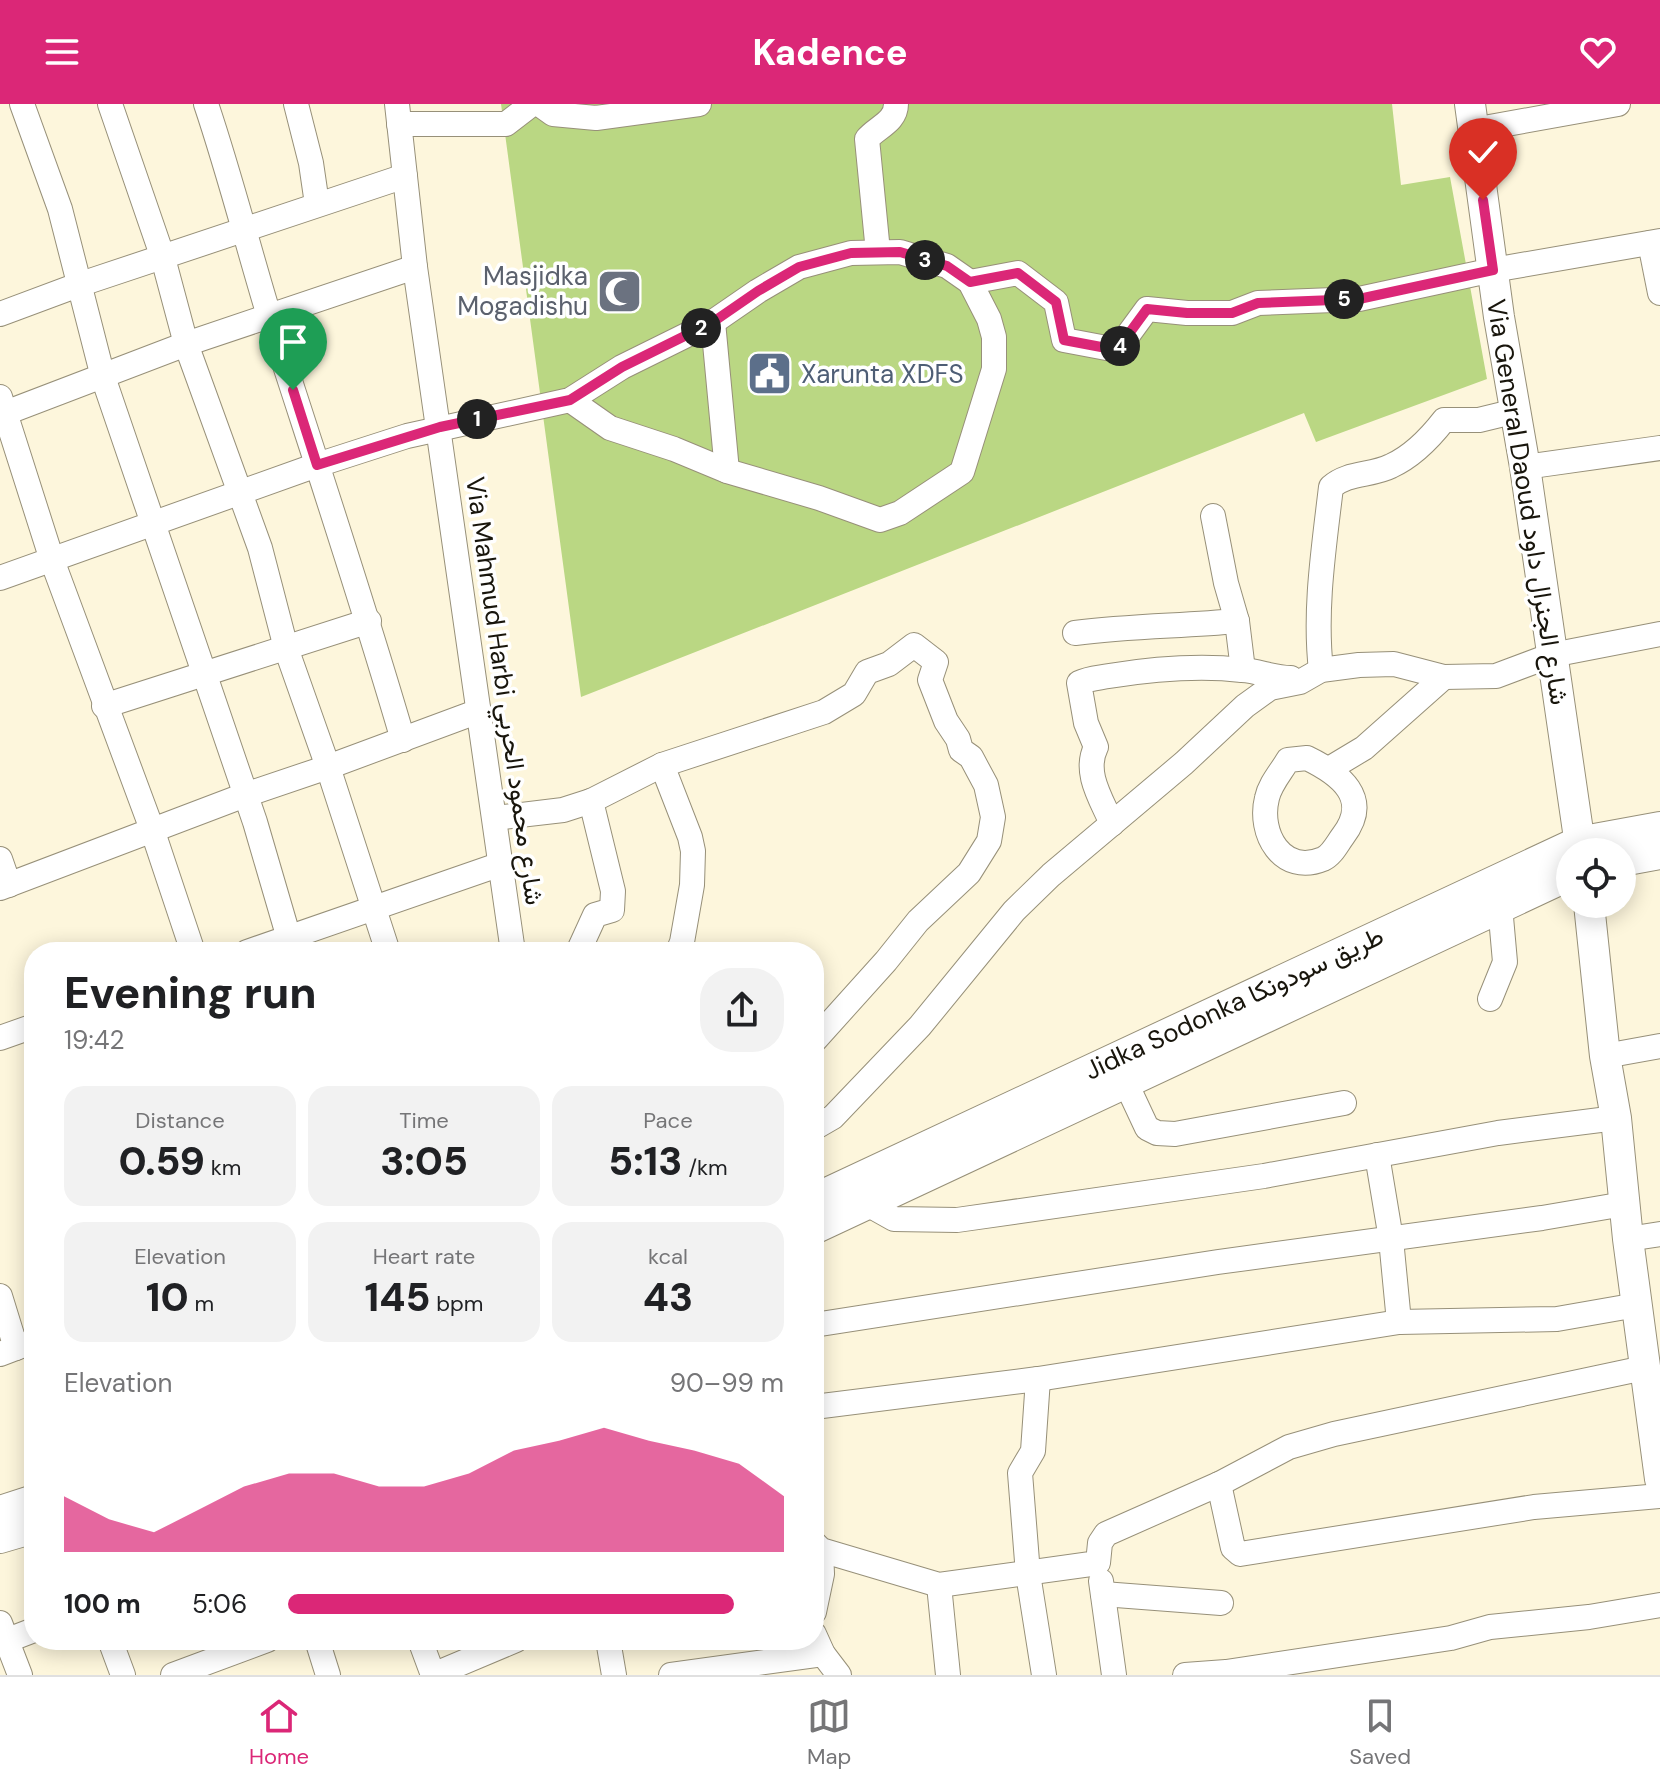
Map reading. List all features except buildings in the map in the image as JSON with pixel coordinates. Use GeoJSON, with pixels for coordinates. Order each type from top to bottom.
{"type":"FeatureCollection","features":[{"type":"Feature","properties":{"kind":"main road","name":"Via General Daoud شارع الجنرال داود"},"geometry":{"type":"LineString","coordinates":[[1471,117],[1579,838]]}},
{"type":"Feature","properties":{"kind":"main road","name":"Jidka Sodonka طريق سودونكا"},"geometry":{"type":"LineString","coordinates":[[1616,838],[1660,827]]}},
{"type":"Feature","properties":{"kind":"main road"},"geometry":{"type":"LineString","coordinates":[[1636,858],[1660,854]]}},
{"type":"Feature","properties":{"kind":"main road","name":"Jidka Sodonka طريق سودونكا"},"geometry":{"type":"LineString","coordinates":[[824,1225],[869,1205],[970,1141],[1556,859]]}},
{"type":"Feature","properties":{"kind":"main road","name":"Jidka Sodonka طريق سودونكا"},"geometry":{"type":"LineString","coordinates":[[824,1195],[1125,1081],[1556,881]]}},
{"type":"Feature","properties":{"kind":"main road"},"geometry":{"type":"LineString","coordinates":[[1590,918],[1605,1056],[1616,1118],[1628,1239],[1660,1479]]}},
{"type":"Feature","properties":{"kind":"main road"},"geometry":{"type":"LineString","coordinates":[[0,1511],[24,1503]]}},
{"type":"Feature","properties":{"kind":"main road"},"geometry":{"type":"LineString","coordinates":[[0,1538],[24,1531]]}},
{"type":"Feature","properties":{"kind":"street"},"geometry":{"type":"LineString","coordinates":[[22,104],[60,209],[103,377],[255,822],[290,942]]}},
{"type":"Feature","properties":{"kind":"street"},"geometry":{"type":"LineString","coordinates":[[110,104],[163,258],[186,344],[260,548],[286,648],[385,942]]}},
{"type":"Feature","properties":{"kind":"street"},"geometry":{"type":"LineString","coordinates":[[206,104],[269,316],[369,621],[403,740]]}},
{"type":"Feature","properties":{"kind":"street"},"geometry":{"type":"LineString","coordinates":[[296,104],[311,163],[317,204]]}},
{"type":"Feature","properties":{"kind":"street"},"geometry":{"type":"LineString","coordinates":[[398,114],[506,124],[532,104]]}},
{"type":"Feature","properties":{"kind":"street"},"geometry":{"type":"LineString","coordinates":[[539,104],[553,114],[596,118],[699,104]]}},
{"type":"Feature","properties":{"kind":"street"},"geometry":{"type":"LineString","coordinates":[[878,252],[867,139],[873,131],[886,124],[896,111],[896,104]]}},
{"type":"Feature","properties":{"kind":"street"},"geometry":{"type":"LineString","coordinates":[[1471,117],[1618,104]]}},
{"type":"Feature","properties":{"kind":"street","name":"Via Mahmud Harbi شارع محمود الحربي"},"geometry":{"type":"LineString","coordinates":[[398,114],[415,267],[512,942]]}},
{"type":"Feature","properties":{"kind":"street"},"geometry":{"type":"LineString","coordinates":[[0,314],[405,176]]}},
{"type":"Feature","properties":{"kind":"street"},"geometry":{"type":"LineString","coordinates":[[970,282],[1018,273],[1056,302],[1064,340],[1117,350],[1147,309],[1232,313],[1258,303],[1359,299],[1493,270],[1655,242],[1660,293]]}},
{"type":"Feature","properties":{"kind":"street"},"geometry":{"type":"LineString","coordinates":[[0,578],[317,465],[440,427],[570,400],[622,367],[713,322],[799,267],[851,253],[900,252],[947,266],[970,282],[989,319],[994,337],[994,369],[962,472],[900,513],[880,520],[727,471],[610,428],[570,400]]}},
{"type":"Feature","properties":{"kind":"street"},"geometry":{"type":"LineString","coordinates":[[190,942],[153,832],[52,560],[2,408],[103,377],[186,344],[415,267]]}},
{"type":"Feature","properties":{"kind":"street"},"geometry":{"type":"LineString","coordinates":[[713,322],[727,471]]}},
{"type":"Feature","properties":{"kind":"street"},"geometry":{"type":"LineString","coordinates":[[1316,674],[1322,564],[1331,487],[1340,478],[1390,467],[1429,440],[1444,420],[1479,420],[1516,411]]}},
{"type":"Feature","properties":{"kind":"street"},"geometry":{"type":"LineString","coordinates":[[1525,467],[1660,448]]}},
{"type":"Feature","properties":{"kind":"street"},"geometry":{"type":"LineString","coordinates":[[1213,516],[1237,621],[1243,670]]}},
{"type":"Feature","properties":{"kind":"street"},"geometry":{"type":"LineString","coordinates":[[104,706],[369,621]]}},
{"type":"Feature","properties":{"kind":"street"},"geometry":{"type":"LineString","coordinates":[[1075,633],[1237,621]]}},
{"type":"Feature","properties":{"kind":"street"},"geometry":{"type":"LineString","coordinates":[[824,1122],[833,1117],[920,1026],[1014,911],[1245,706],[1270,688],[1359,665],[1394,664],[1444,677],[1496,676],[1552,655],[1660,634]]}},
{"type":"Feature","properties":{"kind":"street"},"geometry":{"type":"LineString","coordinates":[[495,818],[563,810],[591,801],[662,765],[824,712],[854,694],[867,672],[889,664],[914,645],[936,662],[930,680],[935,696],[961,750],[971,757],[986,785],[993,817],[989,841],[969,873],[918,921],[824,1030]]}},
{"type":"Feature","properties":{"kind":"street"},"geometry":{"type":"LineString","coordinates":[[1112,824],[1090,773],[1091,757],[1096,747],[1086,723],[1079,683],[1089,678],[1144,671],[1243,670],[1274,678],[1316,674]]}},
{"type":"Feature","properties":{"kind":"street"},"geometry":{"type":"LineString","coordinates":[[1329,769],[1364,748],[1444,677]]}},
{"type":"Feature","properties":{"kind":"street"},"geometry":{"type":"LineString","coordinates":[[0,859],[5,887],[245,795],[479,711]]}},
{"type":"Feature","properties":{"kind":"street"},"geometry":{"type":"LineString","coordinates":[[1307,758],[1329,769],[1350,792],[1356,806],[1352,824],[1322,860],[1297,861],[1285,856],[1268,838],[1265,824],[1267,795],[1288,760],[1307,758]]}},
{"type":"Feature","properties":{"kind":"street"},"geometry":{"type":"LineString","coordinates":[[662,765],[693,851],[692,885],[682,942]]}},
{"type":"Feature","properties":{"kind":"street"},"geometry":{"type":"LineString","coordinates":[[585,942],[595,915],[612,910],[613,891],[591,801]]}},
{"type":"Feature","properties":{"kind":"street"},"geometry":{"type":"LineString","coordinates":[[296,942],[374,908],[501,864]]}},
{"type":"Feature","properties":{"kind":"street"},"geometry":{"type":"LineString","coordinates":[[1490,999],[1505,962],[1500,906]]}},
{"type":"Feature","properties":{"kind":"street"},"geometry":{"type":"LineString","coordinates":[[0,1038],[24,1030]]}},
{"type":"Feature","properties":{"kind":"street"},"geometry":{"type":"LineString","coordinates":[[1605,1056],[1660,1046]]}},
{"type":"Feature","properties":{"kind":"street"},"geometry":{"type":"LineString","coordinates":[[1125,1081],[1147,1128],[1157,1133],[1175,1134],[1344,1103]]}},
{"type":"Feature","properties":{"kind":"street"},"geometry":{"type":"LineString","coordinates":[[869,1205],[894,1219],[957,1220],[1264,1176],[1498,1133],[1616,1118]]}},
{"type":"Feature","properties":{"kind":"street"},"geometry":{"type":"LineString","coordinates":[[1377,1155],[1391,1239],[1399,1322]]}},
{"type":"Feature","properties":{"kind":"street"},"geometry":{"type":"LineString","coordinates":[[824,1323],[1218,1262],[1624,1204]]}},
{"type":"Feature","properties":{"kind":"street"},"geometry":{"type":"LineString","coordinates":[[1628,1239],[1660,1234]]}},
{"type":"Feature","properties":{"kind":"street"},"geometry":{"type":"LineString","coordinates":[[0,1296],[17,1348]]}},
{"type":"Feature","properties":{"kind":"street"},"geometry":{"type":"LineString","coordinates":[[824,1406],[1038,1379],[1399,1322],[1557,1319],[1637,1305]]}},
{"type":"Feature","properties":{"kind":"street"},"geometry":{"type":"LineString","coordinates":[[1114,1675],[1098,1563],[1100,1543],[1106,1534],[1219,1484],[1289,1447],[1334,1434],[1644,1368]]}},
{"type":"Feature","properties":{"kind":"street"},"geometry":{"type":"LineString","coordinates":[[1038,1379],[1033,1451],[1020,1473],[1028,1574],[1044,1675]]}},
{"type":"Feature","properties":{"kind":"street"},"geometry":{"type":"LineString","coordinates":[[1219,1484],[1233,1548],[1240,1554],[1534,1507],[1660,1496]]}},
{"type":"Feature","properties":{"kind":"street"},"geometry":{"type":"LineString","coordinates":[[824,1549],[939,1585],[1098,1563]]}},
{"type":"Feature","properties":{"kind":"street"},"geometry":{"type":"LineString","coordinates":[[939,1585],[948,1675]]}},
{"type":"Feature","properties":{"kind":"street"},"geometry":{"type":"LineString","coordinates":[[1103,1594],[1221,1603]]}},
{"type":"Feature","properties":{"kind":"street"},"geometry":{"type":"LineString","coordinates":[[1185,1675],[1226,1672],[1451,1638],[1490,1627],[1589,1617],[1660,1605]]}},
{"type":"Feature","properties":{"kind":"street"},"geometry":{"type":"LineString","coordinates":[[20,1675],[2,1636],[24,1632]]}},
{"type":"Feature","properties":{"kind":"street"},"geometry":{"type":"LineString","coordinates":[[114,1650],[123,1675]]}},
{"type":"Feature","properties":{"kind":"street"},"geometry":{"type":"LineString","coordinates":[[320,1650],[328,1675]]}},
{"type":"Feature","properties":{"kind":"street"},"geometry":{"type":"LineString","coordinates":[[424,1650],[433,1675],[492,1650]]}},
{"type":"Feature","properties":{"kind":"street"},"geometry":{"type":"LineString","coordinates":[[610,1650],[614,1675]]}},
{"type":"Feature","properties":{"kind":"street"},"geometry":{"type":"LineString","coordinates":[[822,1650],[839,1675]]}},
{"type":"Feature","properties":{"kind":"street"},"geometry":{"type":"LineString","coordinates":[[671,1675],[751,1651]]}},
{"type":"Feature","properties":{"kind":"street"},"geometry":{"type":"LineString","coordinates":[[173,1675],[230,1657]]}},
{"type":"Feature","properties":{"kind":"green space"},"geometry":{"type":"Polygon","coordinates":[[[501,104],[1392,104],[1401,185],[1450,177],[1487,379],[1316,442],[1304,413],[581,697],[501,104]]]}},
{"type":"Feature","properties":{"kind":"place","name":"Masjidka Mogadishu"},"geometry":{"type":"Point","coordinates":[619,291]}},
{"type":"Feature","properties":{"kind":"place","name":"Xarunta XDFS"},"geometry":{"type":"Point","coordinates":[770,374]}},
{"type":"Feature","properties":{"kind":"route"},"geometry":{"type":"LineString","coordinates":[[293,390],[317,465],[440,427],[570,400],[622,367],[713,322],[799,267],[851,253],[900,252],[947,266],[970,282],[1018,273],[1056,302],[1064,340],[1117,350],[1147,309],[1232,313],[1258,303],[1359,299],[1493,270],[1483,200]]}}]}
